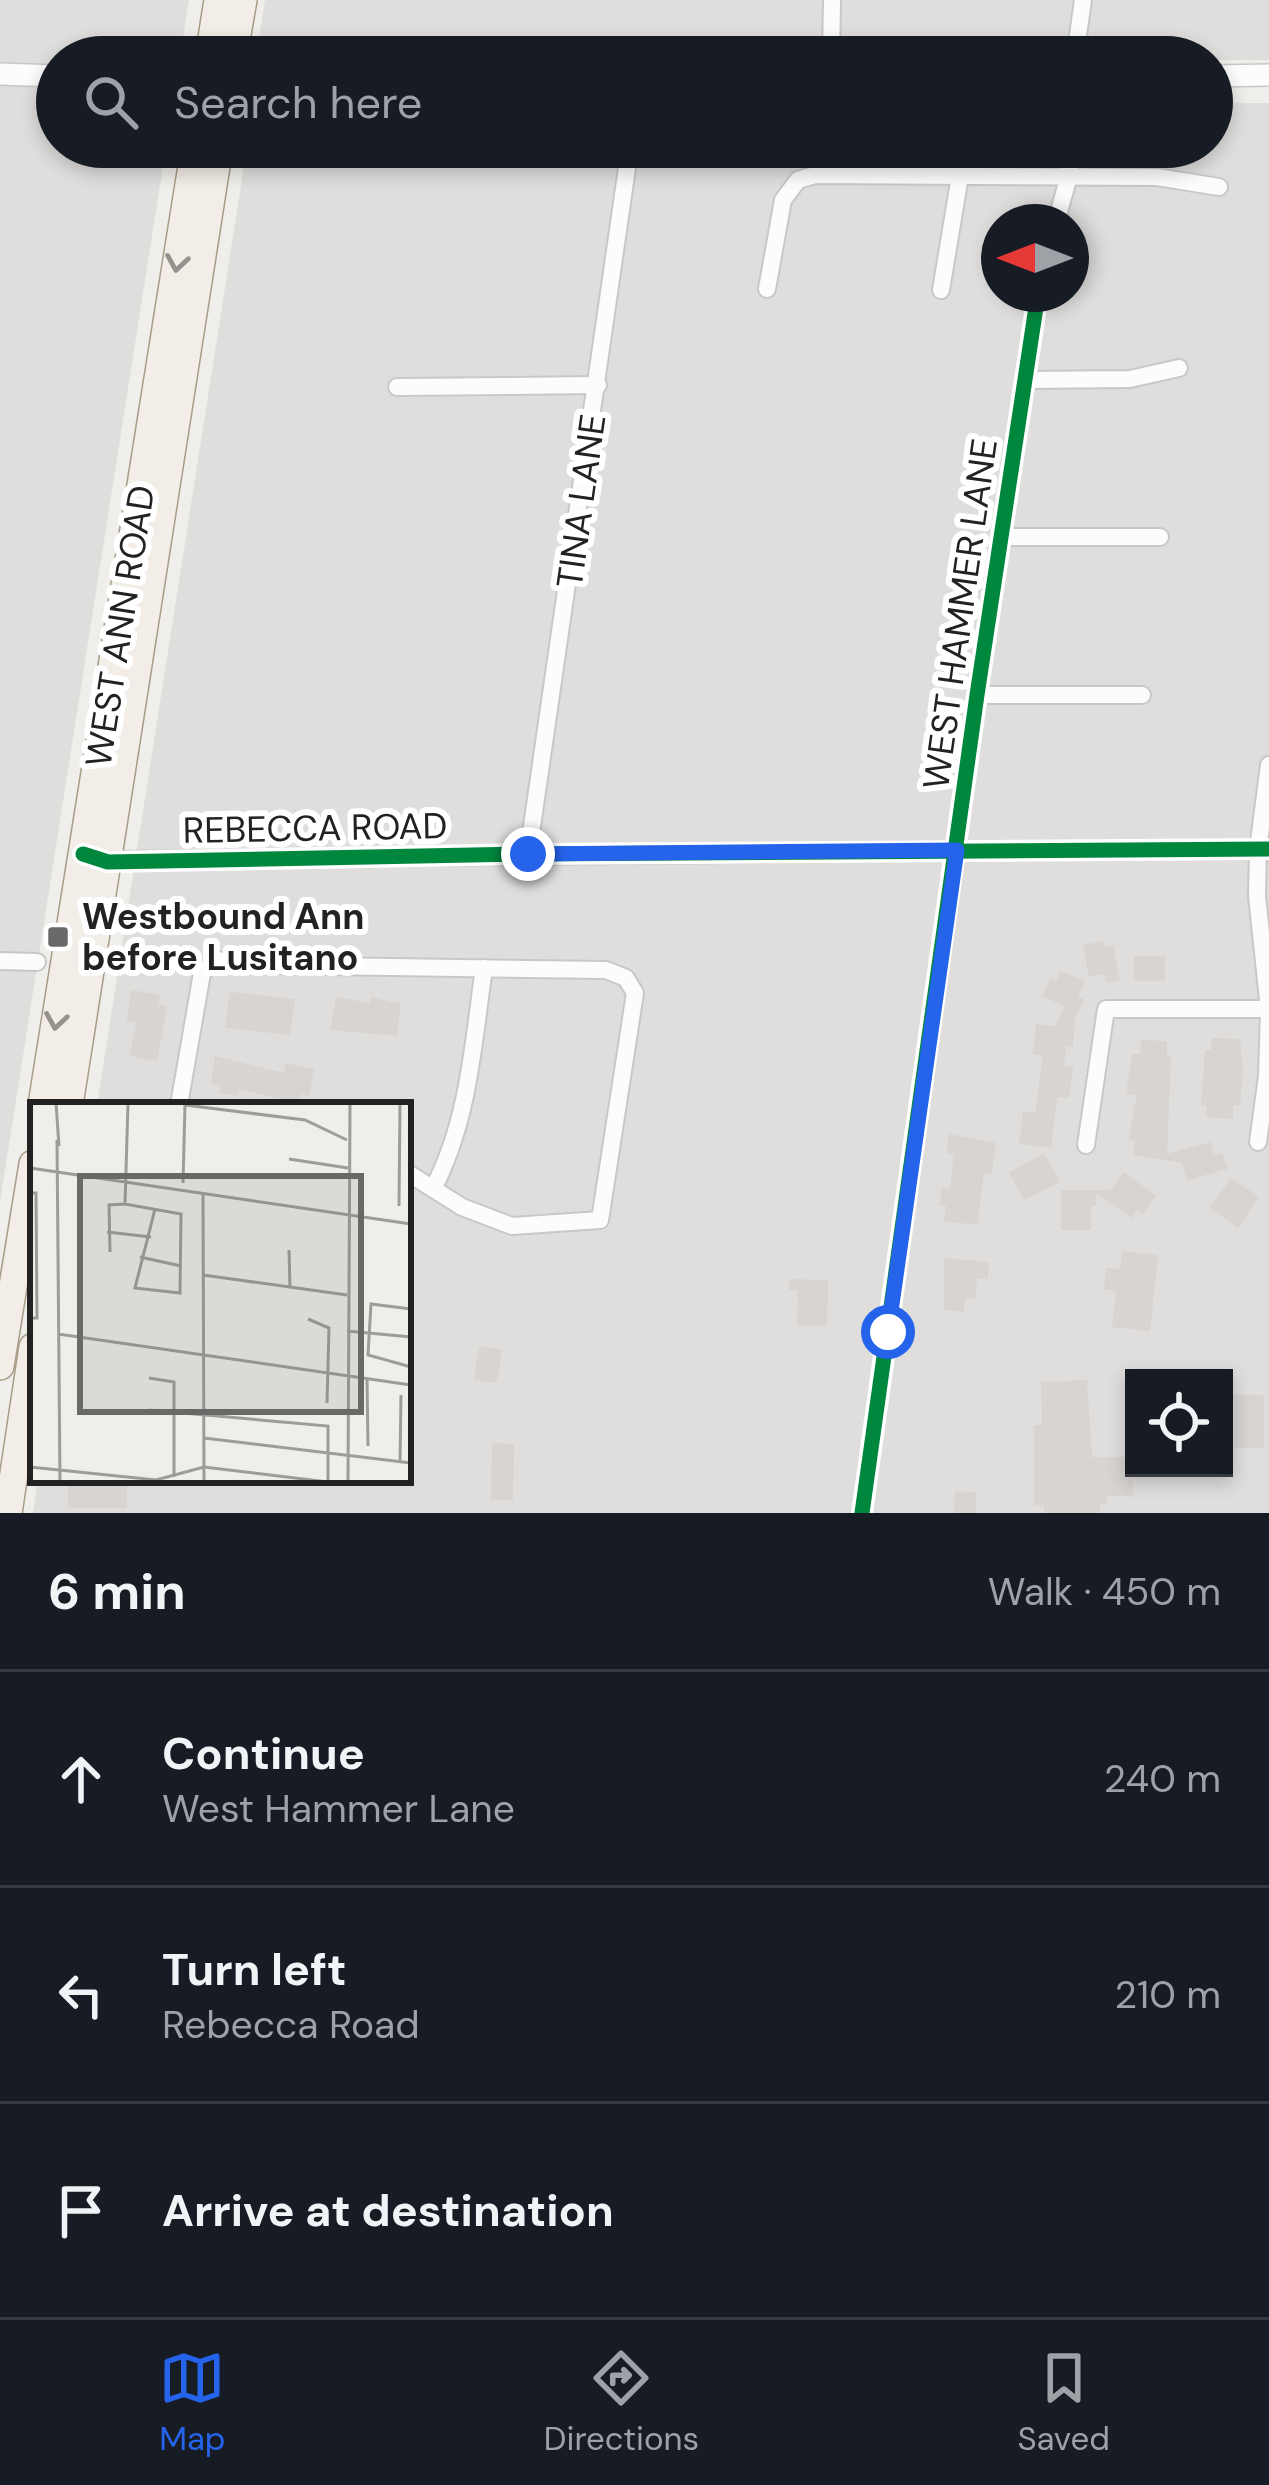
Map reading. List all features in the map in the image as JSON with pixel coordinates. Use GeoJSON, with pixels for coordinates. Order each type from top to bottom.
{"type":"FeatureCollection","features":[{"type":"Feature","properties":{"kind":"main road"},"geometry":{"type":"LineString","coordinates":[[212,36],[218,0]]}},
{"type":"Feature","properties":{"kind":"main road"},"geometry":{"type":"LineString","coordinates":[[237,36],[243,0]]}},
{"type":"Feature","properties":{"kind":"main road","name":"WEST ANN ROAD"},"geometry":{"type":"LineString","coordinates":[[155,484],[193,168]]}},
{"type":"Feature","properties":{"kind":"main road","name":"WEST ANN ROAD"},"geometry":{"type":"LineString","coordinates":[[43,1102],[95,858],[155,484],[214,168]]}},
{"type":"Feature","properties":{"kind":"main road","name":"WEST ANN ROAD"},"geometry":{"type":"LineString","coordinates":[[69,1102],[95,858]]}},
{"type":"Feature","properties":{"kind":"main road"},"geometry":{"type":"LineString","coordinates":[[0,1366],[30,1188]]}},
{"type":"Feature","properties":{"kind":"main road"},"geometry":{"type":"LineString","coordinates":[[8,1513],[30,1366]]}},
{"type":"Feature","properties":{"kind":"street"},"geometry":{"type":"LineString","coordinates":[[831,36],[832,0]]}},
{"type":"Feature","properties":{"kind":"street"},"geometry":{"type":"LineString","coordinates":[[1078,36],[1083,0]]}},
{"type":"Feature","properties":{"kind":"street"},"geometry":{"type":"LineString","coordinates":[[0,74],[36,75]]}},
{"type":"Feature","properties":{"kind":"street"},"geometry":{"type":"LineString","coordinates":[[1233,76],[1269,75]]}},
{"type":"Feature","properties":{"kind":"street","name":"TINA LANE"},"geometry":{"type":"LineString","coordinates":[[528,854],[627,168]]}},
{"type":"Feature","properties":{"kind":"street"},"geometry":{"type":"LineString","coordinates":[[1061,204],[1071,168]]}},
{"type":"Feature","properties":{"kind":"street"},"geometry":{"type":"LineString","coordinates":[[767,289],[783,200],[798,180],[815,176],[1157,176],[1220,187]]}},
{"type":"Feature","properties":{"kind":"street"},"geometry":{"type":"LineString","coordinates":[[940,290],[960,176]]}},
{"type":"Feature","properties":{"kind":"street","name":"WEST HAMMER LANE"},"geometry":{"type":"LineString","coordinates":[[862,1513],[1035,312]]}},
{"type":"Feature","properties":{"kind":"street"},"geometry":{"type":"LineString","coordinates":[[1025,380],[1130,379],[1179,368]]}},
{"type":"Feature","properties":{"kind":"street"},"geometry":{"type":"LineString","coordinates":[[397,387],[598,385]]}},
{"type":"Feature","properties":{"kind":"street"},"geometry":{"type":"LineString","coordinates":[[1000,537],[1160,536]]}},
{"type":"Feature","properties":{"kind":"street"},"geometry":{"type":"LineString","coordinates":[[977,695],[1142,695]]}},
{"type":"Feature","properties":{"kind":"street"},"geometry":{"type":"LineString","coordinates":[[1258,1142],[1269,1009],[1257,896],[1269,765]]}},
{"type":"Feature","properties":{"kind":"street","name":"REBECCA ROAD"},"geometry":{"type":"LineString","coordinates":[[95,858],[1264,849]]}},
{"type":"Feature","properties":{"kind":"street"},"geometry":{"type":"LineString","coordinates":[[0,961],[37,962]]}},
{"type":"Feature","properties":{"kind":"street"},"geometry":{"type":"LineString","coordinates":[[179,1102],[202,973],[216,961],[606,970],[626,978],[635,993],[600,1220],[512,1226],[462,1207],[411,1175]]}},
{"type":"Feature","properties":{"kind":"street"},"geometry":{"type":"LineString","coordinates":[[433,1189],[463,1116],[484,968]]}},
{"type":"Feature","properties":{"kind":"street"},"geometry":{"type":"LineString","coordinates":[[1086,1145],[1106,1009],[1269,1009]]}},
{"type":"Feature","properties":{"kind":"shaded area"},"geometry":{"type":"Polygon","coordinates":[[[0,0],[189,0],[183,36],[36,36],[36,168],[163,168],[0,1202],[0,0]]]}},
{"type":"Feature","properties":{"kind":"shaded area"},"geometry":{"type":"Polygon","coordinates":[[[265,0],[1269,0],[1269,60],[1233,60],[1233,36],[259,36],[265,0]]]}},
{"type":"Feature","properties":{"kind":"shaded area"},"geometry":{"type":"Polygon","coordinates":[[[1233,103],[1269,103],[1269,1513],[33,1513],[38,1483],[411,1483],[411,1102],[97,1102],[244,168],[1233,168],[1233,103]]]}},
{"type":"Feature","properties":{"kind":"building"},"geometry":{"type":"Polygon","coordinates":[[[1104,941],[1105,947],[1113,945],[1120,980],[1106,983],[1105,974],[1089,977],[1083,945],[1104,941]]]}},
{"type":"Feature","properties":{"kind":"building"},"geometry":{"type":"Polygon","coordinates":[[[1134,956],[1165,956],[1165,981],[1134,981],[1134,956]]]}},
{"type":"Feature","properties":{"kind":"building"},"geometry":{"type":"Polygon","coordinates":[[[1060,971],[1085,981],[1078,997],[1084,999],[1075,1019],[1073,1047],[1066,1046],[1064,1066],[1073,1067],[1069,1098],[1057,1097],[1051,1148],[1019,1144],[1023,1112],[1035,1113],[1043,1055],[1033,1054],[1036,1024],[1056,1026],[1065,1006],[1042,996],[1060,971]]]}},
{"type":"Feature","properties":{"kind":"building"},"geometry":{"type":"Polygon","coordinates":[[[131,990],[160,995],[158,1005],[167,1007],[157,1061],[130,1056],[136,1023],[127,1021],[131,990]]]}},
{"type":"Feature","properties":{"kind":"building"},"geometry":{"type":"Polygon","coordinates":[[[230,992],[295,999],[290,1035],[225,1028],[230,992]]]}},
{"type":"Feature","properties":{"kind":"building"},"geometry":{"type":"Polygon","coordinates":[[[336,997],[370,1003],[371,997],[401,1004],[397,1036],[330,1030],[336,997]]]}},
{"type":"Feature","properties":{"kind":"building"},"geometry":{"type":"Polygon","coordinates":[[[1212,1038],[1240,1039],[1240,1105],[1233,1105],[1233,1119],[1206,1117],[1207,1106],[1201,1105],[1205,1050],[1211,1050],[1212,1038]]]}},
{"type":"Feature","properties":{"kind":"building"},"geometry":{"type":"Polygon","coordinates":[[[1141,1040],[1167,1041],[1167,1055],[1171,1056],[1167,1154],[1211,1142],[1214,1155],[1222,1153],[1227,1169],[1187,1180],[1182,1163],[1133,1155],[1135,1141],[1128,1140],[1137,1095],[1126,1094],[1132,1054],[1140,1054],[1141,1040]]]}},
{"type":"Feature","properties":{"kind":"building"},"geometry":{"type":"Polygon","coordinates":[[[215,1056],[284,1073],[285,1063],[314,1069],[309,1096],[300,1094],[299,1102],[239,1089],[238,1096],[219,1093],[220,1086],[211,1084],[215,1056]]]}},
{"type":"Feature","properties":{"kind":"building"},"geometry":{"type":"Polygon","coordinates":[[[949,1134],[996,1143],[992,1174],[984,1173],[977,1225],[944,1221],[946,1206],[939,1205],[942,1187],[950,1189],[954,1154],[947,1153],[949,1134]]]}},
{"type":"Feature","properties":{"kind":"building"},"geometry":{"type":"Polygon","coordinates":[[[1044,1153],[1060,1182],[1024,1200],[1009,1173],[1044,1153]]]}},
{"type":"Feature","properties":{"kind":"building"},"geometry":{"type":"Polygon","coordinates":[[[1124,1172],[1156,1196],[1143,1214],[1137,1210],[1132,1218],[1096,1193],[1091,1230],[1061,1230],[1061,1190],[1111,1190],[1124,1172]]]}},
{"type":"Feature","properties":{"kind":"building"},"geometry":{"type":"Polygon","coordinates":[[[1231,1178],[1259,1197],[1238,1228],[1210,1208],[1231,1178]]]}},
{"type":"Feature","properties":{"kind":"building"},"geometry":{"type":"Polygon","coordinates":[[[1122,1251],[1158,1255],[1150,1331],[1112,1327],[1116,1291],[1104,1289],[1106,1268],[1120,1269],[1122,1251]]]}},
{"type":"Feature","properties":{"kind":"building"},"geometry":{"type":"Polygon","coordinates":[[[944,1258],[989,1262],[988,1279],[977,1278],[976,1299],[965,1298],[964,1312],[944,1310],[944,1258]]]}},
{"type":"Feature","properties":{"kind":"building"},"geometry":{"type":"Polygon","coordinates":[[[789,1279],[828,1280],[827,1326],[797,1325],[798,1290],[789,1290],[789,1279]]]}},
{"type":"Feature","properties":{"kind":"building"},"geometry":{"type":"Polygon","coordinates":[[[479,1346],[502,1350],[497,1383],[474,1380],[479,1346]]]}},
{"type":"Feature","properties":{"kind":"building"},"geometry":{"type":"Polygon","coordinates":[[[1087,1380],[1092,1457],[1125,1457],[1125,1477],[1133,1477],[1133,1496],[1107,1496],[1100,1513],[1044,1513],[1044,1505],[1034,1506],[1034,1425],[1042,1425],[1041,1382],[1087,1380]]]}},
{"type":"Feature","properties":{"kind":"building"},"geometry":{"type":"Polygon","coordinates":[[[1233,1395],[1264,1395],[1264,1448],[1233,1448],[1233,1395]]]}},
{"type":"Feature","properties":{"kind":"building"},"geometry":{"type":"Polygon","coordinates":[[[492,1443],[514,1444],[513,1500],[491,1500],[492,1443]]]}},
{"type":"Feature","properties":{"kind":"building"},"geometry":{"type":"Polygon","coordinates":[[[68,1484],[127,1484],[127,1508],[68,1508],[68,1484]]]}},
{"type":"Feature","properties":{"kind":"building"},"geometry":{"type":"Polygon","coordinates":[[[955,1491],[976,1492],[976,1513],[954,1513],[955,1491]]]}},
{"type":"Feature","properties":{"kind":"cycle path"},"geometry":{"type":"LineString","coordinates":[[862,1513],[1035,312]]}},
{"type":"Feature","properties":{"kind":"cycle path"},"geometry":{"type":"LineString","coordinates":[[83,854],[108,862],[1269,849]]}},
{"type":"Feature","properties":{"kind":"place","name":"Westbound Ann before Lusitano"},"geometry":{"type":"Point","coordinates":[58,937]}},
{"type":"Feature","properties":{"kind":"route"},"geometry":{"type":"LineString","coordinates":[[528,854],[957,850],[888,1332]]}}]}
